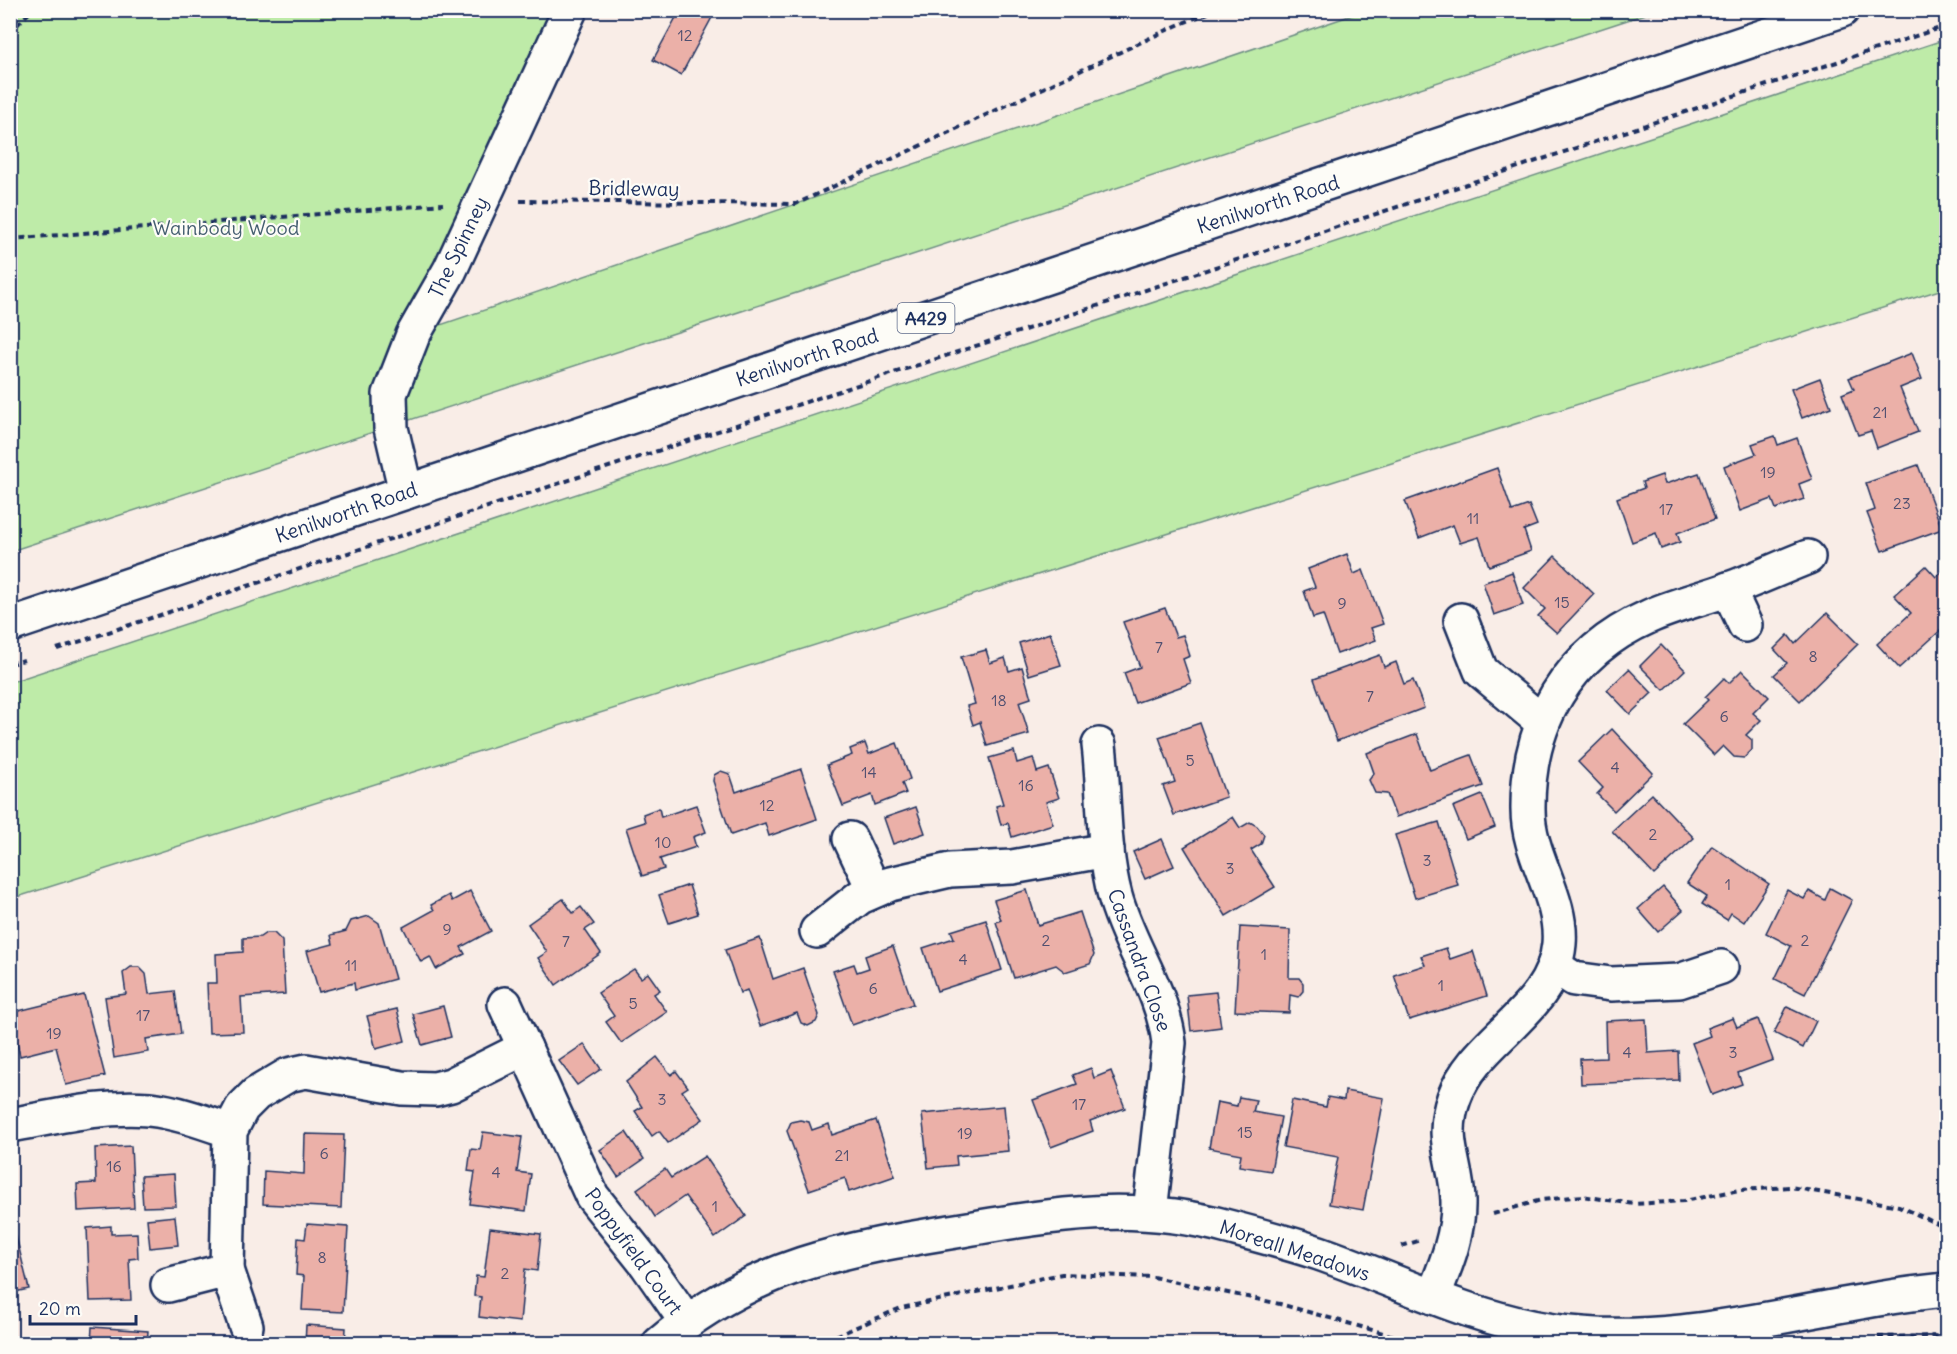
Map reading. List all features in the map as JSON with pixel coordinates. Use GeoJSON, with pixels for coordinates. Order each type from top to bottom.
{"type":"FeatureCollection","features":[{"type":"Feature","properties":{"kind":"street","name":"The Spinney"},"geometry":{"type":"LineString","coordinates":[[406,492],[391,428],[390,394],[413,334],[450,270],[570,10]]}},
{"type":"Feature","properties":{"kind":"street","name":"Kenilworth Road"},"geometry":{"type":"LineString","coordinates":[[10,625],[1842,10]]}},
{"type":"Feature","properties":{"kind":"street"},"geometry":{"type":"LineString","coordinates":[[1433,1298],[1456,1227],[1458,1200],[1447,1134],[1454,1097],[1468,1070],[1528,1008],[1554,966],[1559,944],[1558,917],[1533,841],[1528,812],[1534,750],[1542,722],[1556,696],[1578,665],[1604,641],[1649,616],[1728,589],[1808,557]]}},
{"type":"Feature","properties":{"kind":"street"},"geometry":{"type":"LineString","coordinates":[[1728,589],[1745,626]]}},
{"type":"Feature","properties":{"kind":"street"},"geometry":{"type":"LineString","coordinates":[[1461,620],[1481,671],[1542,722]]}},
{"type":"Feature","properties":{"kind":"street","name":"Cassandra Close"},"geometry":{"type":"LineString","coordinates":[[1099,745],[1107,850],[1122,918],[1158,996],[1168,1031],[1167,1075],[1150,1212]]}},
{"type":"Feature","properties":{"kind":"street"},"geometry":{"type":"LineString","coordinates":[[850,839],[874,890]]}},
{"type":"Feature","properties":{"kind":"street"},"geometry":{"type":"LineString","coordinates":[[817,931],[844,908],[874,890],[950,870],[1012,867],[1107,850]]}},
{"type":"Feature","properties":{"kind":"street"},"geometry":{"type":"LineString","coordinates":[[1554,966],[1575,979],[1611,984],[1679,981],[1721,968]]}},
{"type":"Feature","properties":{"kind":"street","name":"Poppyfield Court"},"geometry":{"type":"LineString","coordinates":[[505,1004],[592,1196],[647,1265],[686,1321]]}},
{"type":"Feature","properties":{"kind":"street"},"geometry":{"type":"LineString","coordinates":[[246,1326],[227,1270],[230,1131],[242,1108],[256,1094],[288,1074],[306,1071],[402,1088],[435,1089],[450,1085],[525,1048]]}},
{"type":"Feature","properties":{"kind":"street"},"geometry":{"type":"LineString","coordinates":[[10,1125],[69,1113],[150,1109],[186,1117],[230,1131]]}},
{"type":"Feature","properties":{"kind":"street","name":"Moreall Meadows"},"geometry":{"type":"LineString","coordinates":[[659,1344],[686,1321],[728,1295],[774,1274],[856,1248],[1085,1211],[1150,1212],[1224,1226],[1317,1252],[1433,1298],[1517,1323],[1595,1335],[1685,1332],[1834,1306],[1947,1290]]}},
{"type":"Feature","properties":{"kind":"street"},"geometry":{"type":"LineString","coordinates":[[168,1285],[227,1270]]}},
{"type":"Feature","properties":{"kind":"path"},"geometry":{"type":"LineString","coordinates":[[10,32],[32,10]]}},
{"type":"Feature","properties":{"kind":"path","name":"Bridleway"},"geometry":{"type":"LineString","coordinates":[[10,239],[480,201],[796,204],[1180,24],[1216,10]]}},
{"type":"Feature","properties":{"kind":"path"},"geometry":{"type":"LineString","coordinates":[[56,649],[1947,26]]}},
{"type":"Feature","properties":{"kind":"path"},"geometry":{"type":"LineString","coordinates":[[10,664],[33,657]]}},
{"type":"Feature","properties":{"kind":"path"},"geometry":{"type":"LineString","coordinates":[[1394,1249],[1541,1200],[1582,1196],[1634,1204],[1684,1202],[1739,1190],[1790,1187],[1899,1206],[1947,1228]]}},
{"type":"Feature","properties":{"kind":"path"},"geometry":{"type":"LineString","coordinates":[[817,1344],[901,1308],[1062,1274],[1153,1277],[1280,1304],[1422,1344]]}},
{"type":"Feature","properties":{"kind":"path"},"geometry":{"type":"LineString","coordinates":[[1874,1337],[1947,1336]]}},
{"type":"Feature","properties":{"kind":"green space","name":"Wainbody Wood"},"geometry":{"type":"Polygon","coordinates":[[[10,11],[570,11],[414,334],[1364,11],[1655,11],[11,551],[10,11]]]}},
{"type":"Feature","properties":{"kind":"green space"},"geometry":{"type":"Polygon","coordinates":[[[1946,39],[1946,288],[11,899],[11,682],[1946,39]]]}},
{"type":"Feature","properties":{"kind":"building"},"geometry":{"type":"Polygon","coordinates":[[[680,10],[716,10],[681,75],[653,60],[680,10]]]}},
{"type":"Feature","properties":{"kind":"building"},"geometry":{"type":"Polygon","coordinates":[[[1912,353],[1922,379],[1900,388],[1918,432],[1877,448],[1871,431],[1858,435],[1842,394],[1854,389],[1849,378],[1912,353]]]}},
{"type":"Feature","properties":{"kind":"building"},"geometry":{"type":"Polygon","coordinates":[[[1820,378],[1831,407],[1802,418],[1791,389],[1820,378]]]}},
{"type":"Feature","properties":{"kind":"building"},"geometry":{"type":"Polygon","coordinates":[[[1775,436],[1778,445],[1797,438],[1812,479],[1799,484],[1804,499],[1776,509],[1772,499],[1740,511],[1724,466],[1756,454],[1752,444],[1775,436]]]}},
{"type":"Feature","properties":{"kind":"building"},"geometry":{"type":"Polygon","coordinates":[[[1918,465],[1942,529],[1882,551],[1867,513],[1875,510],[1866,483],[1918,465]]]}},
{"type":"Feature","properties":{"kind":"building"},"geometry":{"type":"Polygon","coordinates":[[[1497,468],[1512,511],[1529,505],[1537,525],[1524,530],[1531,551],[1489,566],[1479,537],[1460,543],[1453,525],[1419,538],[1405,501],[1497,468]]]}},
{"type":"Feature","properties":{"kind":"building"},"geometry":{"type":"Polygon","coordinates":[[[1699,473],[1715,519],[1677,533],[1680,542],[1661,549],[1656,533],[1632,542],[1617,498],[1644,488],[1642,482],[1662,475],[1665,484],[1699,473]]]}},
{"type":"Feature","properties":{"kind":"building"},"geometry":{"type":"Polygon","coordinates":[[[1347,554],[1354,574],[1363,570],[1383,624],[1371,628],[1376,640],[1337,654],[1323,615],[1313,618],[1304,591],[1315,587],[1308,569],[1347,554]]]}},
{"type":"Feature","properties":{"kind":"building"},"geometry":{"type":"Polygon","coordinates":[[[1555,556],[1594,594],[1557,633],[1538,616],[1545,609],[1524,588],[1555,556]]]}},
{"type":"Feature","properties":{"kind":"building"},"geometry":{"type":"Polygon","coordinates":[[[1926,566],[1936,577],[1941,572],[1946,578],[1946,634],[1942,629],[1899,668],[1877,644],[1911,613],[1894,595],[1926,566]]]}},
{"type":"Feature","properties":{"kind":"building"},"geometry":{"type":"Polygon","coordinates":[[[1512,572],[1523,605],[1494,615],[1483,583],[1512,572]]]}},
{"type":"Feature","properties":{"kind":"building"},"geometry":{"type":"Polygon","coordinates":[[[1165,608],[1176,637],[1183,635],[1190,656],[1183,659],[1191,683],[1135,703],[1124,673],[1140,667],[1123,622],[1165,608]]]}},
{"type":"Feature","properties":{"kind":"building"},"geometry":{"type":"Polygon","coordinates":[[[1827,613],[1858,644],[1800,701],[1774,675],[1787,663],[1774,649],[1788,635],[1795,644],[1827,613]]]}},
{"type":"Feature","properties":{"kind":"building"},"geometry":{"type":"Polygon","coordinates":[[[1050,633],[1061,665],[1029,675],[1019,643],[1050,633]]]}},
{"type":"Feature","properties":{"kind":"building"},"geometry":{"type":"Polygon","coordinates":[[[1661,645],[1685,670],[1664,690],[1640,666],[1661,645]]]}},
{"type":"Feature","properties":{"kind":"building"},"geometry":{"type":"Polygon","coordinates":[[[986,650],[990,663],[1005,658],[1009,671],[1022,667],[1031,698],[1019,702],[1029,734],[987,746],[980,722],[973,725],[967,706],[975,704],[961,657],[986,650]]]}},
{"type":"Feature","properties":{"kind":"building"},"geometry":{"type":"Polygon","coordinates":[[[1380,655],[1384,667],[1396,662],[1404,684],[1413,680],[1424,708],[1337,741],[1314,679],[1380,655]]]}},
{"type":"Feature","properties":{"kind":"building"},"geometry":{"type":"Polygon","coordinates":[[[1629,669],[1652,693],[1630,714],[1607,690],[1629,669]]]}},
{"type":"Feature","properties":{"kind":"building"},"geometry":{"type":"Polygon","coordinates":[[[1742,670],[1769,697],[1753,713],[1761,720],[1746,735],[1752,740],[1752,750],[1744,758],[1734,757],[1723,746],[1714,755],[1683,724],[1708,700],[1705,697],[1724,678],[1729,683],[1742,670]]]}},
{"type":"Feature","properties":{"kind":"building"},"geometry":{"type":"Polygon","coordinates":[[[1200,723],[1226,797],[1174,815],[1163,786],[1175,782],[1159,737],[1200,723]]]}},
{"type":"Feature","properties":{"kind":"building"},"geometry":{"type":"Polygon","coordinates":[[[1612,729],[1653,773],[1614,811],[1597,794],[1603,788],[1578,762],[1612,729]]]}},
{"type":"Feature","properties":{"kind":"building"},"geometry":{"type":"Polygon","coordinates":[[[1417,734],[1430,770],[1471,755],[1483,786],[1396,817],[1387,794],[1375,793],[1369,780],[1374,773],[1367,753],[1417,734]]]}},
{"type":"Feature","properties":{"kind":"building"},"geometry":{"type":"Polygon","coordinates":[[[865,743],[869,754],[897,743],[910,779],[902,783],[906,793],[875,805],[872,795],[843,806],[827,765],[852,755],[850,749],[865,743]]]}},
{"type":"Feature","properties":{"kind":"building"},"geometry":{"type":"Polygon","coordinates":[[[1014,751],[1017,763],[1033,758],[1037,772],[1049,768],[1059,798],[1046,802],[1053,824],[1012,837],[1008,823],[1001,825],[996,806],[1003,804],[989,758],[1014,751]]]}},
{"type":"Feature","properties":{"kind":"building"},"geometry":{"type":"Polygon","coordinates":[[[801,769],[817,819],[769,836],[765,823],[731,835],[713,781],[714,775],[721,771],[730,774],[736,792],[801,769]]]}},
{"type":"Feature","properties":{"kind":"building"},"geometry":{"type":"Polygon","coordinates":[[[1652,794],[1694,838],[1654,875],[1612,831],[1652,794]]]}},
{"type":"Feature","properties":{"kind":"building"},"geometry":{"type":"Polygon","coordinates":[[[1482,795],[1495,827],[1466,839],[1453,807],[1482,795]]]}},
{"type":"Feature","properties":{"kind":"building"},"geometry":{"type":"Polygon","coordinates":[[[696,805],[706,832],[693,837],[696,847],[660,859],[664,869],[642,876],[626,828],[645,822],[643,814],[659,808],[661,817],[696,805]]]}},
{"type":"Feature","properties":{"kind":"building"},"geometry":{"type":"Polygon","coordinates":[[[916,807],[925,833],[893,844],[884,818],[916,807]]]}},
{"type":"Feature","properties":{"kind":"building"},"geometry":{"type":"Polygon","coordinates":[[[1233,817],[1240,828],[1250,822],[1257,826],[1264,835],[1261,844],[1251,850],[1275,887],[1226,916],[1184,847],[1233,817]]]}},
{"type":"Feature","properties":{"kind":"building"},"geometry":{"type":"Polygon","coordinates":[[[1439,822],[1458,885],[1415,898],[1395,835],[1439,822]]]}},
{"type":"Feature","properties":{"kind":"building"},"geometry":{"type":"Polygon","coordinates":[[[1162,839],[1174,866],[1145,879],[1133,852],[1162,839]]]}},
{"type":"Feature","properties":{"kind":"building"},"geometry":{"type":"Polygon","coordinates":[[[1712,846],[1769,884],[1744,922],[1731,913],[1727,920],[1702,904],[1707,896],[1687,883],[1712,846]]]}},
{"type":"Feature","properties":{"kind":"building"},"geometry":{"type":"Polygon","coordinates":[[[689,885],[698,914],[669,923],[659,895],[689,885]]]}},
{"type":"Feature","properties":{"kind":"building"},"geometry":{"type":"Polygon","coordinates":[[[1663,887],[1683,910],[1658,932],[1638,909],[1663,887]]]}},
{"type":"Feature","properties":{"kind":"building"},"geometry":{"type":"Polygon","coordinates":[[[1830,888],[1852,900],[1805,994],[1775,979],[1791,946],[1766,933],[1787,890],[1804,899],[1809,891],[1825,900],[1830,888]]]}},
{"type":"Feature","properties":{"kind":"building"},"geometry":{"type":"Polygon","coordinates":[[[1027,890],[1038,925],[1080,912],[1094,955],[1090,964],[1065,972],[1056,965],[1014,978],[996,922],[1001,920],[994,900],[1027,890]]]}},
{"type":"Feature","properties":{"kind":"building"},"geometry":{"type":"Polygon","coordinates":[[[470,891],[491,931],[461,947],[465,954],[436,969],[430,957],[421,962],[403,927],[434,910],[431,905],[449,895],[452,901],[470,891]]]}},
{"type":"Feature","properties":{"kind":"building"},"geometry":{"type":"Polygon","coordinates":[[[563,899],[573,913],[581,907],[594,924],[585,930],[601,953],[556,985],[538,958],[547,952],[528,924],[563,899]]]}},
{"type":"Feature","properties":{"kind":"building"},"geometry":{"type":"Polygon","coordinates":[[[369,916],[379,923],[395,979],[355,990],[354,983],[319,992],[307,951],[333,944],[331,935],[346,931],[351,921],[369,916]]]}},
{"type":"Feature","properties":{"kind":"building"},"geometry":{"type":"Polygon","coordinates":[[[986,920],[1002,970],[937,991],[923,948],[954,938],[951,931],[986,920]]]}},
{"type":"Feature","properties":{"kind":"building"},"geometry":{"type":"Polygon","coordinates":[[[1240,927],[1290,930],[1289,978],[1299,978],[1303,983],[1303,991],[1298,997],[1290,995],[1289,1013],[1235,1011],[1240,927]]]}},
{"type":"Feature","properties":{"kind":"building"},"geometry":{"type":"Polygon","coordinates":[[[266,933],[274,933],[282,941],[285,994],[241,997],[243,1032],[209,1033],[207,983],[217,983],[216,954],[243,952],[243,938],[260,937],[266,933]]]}},
{"type":"Feature","properties":{"kind":"building"},"geometry":{"type":"Polygon","coordinates":[[[760,938],[773,979],[803,968],[819,1015],[816,1022],[808,1026],[801,1023],[797,1013],[760,1026],[747,990],[740,993],[725,950],[760,938]]]}},
{"type":"Feature","properties":{"kind":"building"},"geometry":{"type":"Polygon","coordinates":[[[893,946],[913,1004],[852,1025],[833,971],[854,964],[857,972],[869,968],[865,956],[893,946]]]}},
{"type":"Feature","properties":{"kind":"building"},"geometry":{"type":"Polygon","coordinates":[[[1446,948],[1450,959],[1473,951],[1487,996],[1409,1020],[1394,975],[1425,965],[1421,956],[1446,948]]]}},
{"type":"Feature","properties":{"kind":"building"},"geometry":{"type":"Polygon","coordinates":[[[131,967],[139,967],[146,974],[149,994],[175,991],[181,1034],[146,1039],[148,1052],[114,1058],[105,997],[126,994],[123,973],[131,967]]]}},
{"type":"Feature","properties":{"kind":"building"},"geometry":{"type":"Polygon","coordinates":[[[634,969],[641,978],[648,973],[660,990],[654,994],[667,1012],[621,1043],[606,1022],[614,1016],[598,993],[634,969]]]}},
{"type":"Feature","properties":{"kind":"building"},"geometry":{"type":"Polygon","coordinates":[[[1216,992],[1221,1027],[1191,1031],[1187,995],[1216,992]]]}},
{"type":"Feature","properties":{"kind":"building"},"geometry":{"type":"Polygon","coordinates":[[[84,995],[105,1076],[66,1085],[56,1047],[20,1056],[10,1013],[84,995]]]}},
{"type":"Feature","properties":{"kind":"building"},"geometry":{"type":"Polygon","coordinates":[[[443,1006],[451,1037],[422,1045],[413,1014],[443,1006]]]}},
{"type":"Feature","properties":{"kind":"building"},"geometry":{"type":"Polygon","coordinates":[[[1787,1007],[1816,1021],[1803,1048],[1774,1033],[1787,1007]]]}},
{"type":"Feature","properties":{"kind":"building"},"geometry":{"type":"Polygon","coordinates":[[[397,1009],[405,1041],[376,1049],[367,1016],[397,1009]]]}},
{"type":"Feature","properties":{"kind":"building"},"geometry":{"type":"Polygon","coordinates":[[[1733,1018],[1737,1027],[1758,1019],[1773,1060],[1738,1073],[1742,1084],[1712,1095],[1692,1043],[1710,1036],[1707,1028],[1733,1018]]]}},
{"type":"Feature","properties":{"kind":"building"},"geometry":{"type":"Polygon","coordinates":[[[1646,1019],[1648,1053],[1678,1051],[1679,1080],[1581,1084],[1580,1059],[1606,1058],[1605,1021],[1646,1019]]]}},
{"type":"Feature","properties":{"kind":"building"},"geometry":{"type":"Polygon","coordinates":[[[584,1044],[601,1069],[577,1085],[559,1061],[584,1044]]]}},
{"type":"Feature","properties":{"kind":"building"},"geometry":{"type":"Polygon","coordinates":[[[657,1057],[671,1075],[676,1071],[688,1087],[682,1091],[703,1119],[668,1143],[659,1131],[652,1136],[635,1111],[642,1107],[626,1082],[657,1057]]]}},
{"type":"Feature","properties":{"kind":"building"},"geometry":{"type":"Polygon","coordinates":[[[1091,1068],[1094,1078],[1111,1071],[1125,1108],[1090,1121],[1093,1131],[1051,1147],[1033,1100],[1077,1084],[1073,1075],[1091,1068]]]}},
{"type":"Feature","properties":{"kind":"building"},"geometry":{"type":"Polygon","coordinates":[[[1345,1091],[1384,1098],[1363,1210],[1329,1204],[1338,1157],[1283,1147],[1292,1100],[1326,1107],[1328,1097],[1344,1100],[1345,1091]]]}},
{"type":"Feature","properties":{"kind":"building"},"geometry":{"type":"Polygon","coordinates":[[[1239,1097],[1256,1100],[1253,1112],[1281,1117],[1271,1171],[1239,1166],[1241,1154],[1209,1148],[1217,1102],[1237,1106],[1239,1097]]]}},
{"type":"Feature","properties":{"kind":"building"},"geometry":{"type":"Polygon","coordinates":[[[1004,1106],[1008,1151],[956,1156],[957,1165],[928,1168],[922,1114],[1004,1106]]]}},
{"type":"Feature","properties":{"kind":"building"},"geometry":{"type":"Polygon","coordinates":[[[800,1120],[809,1122],[812,1130],[829,1124],[832,1135],[876,1120],[895,1176],[849,1192],[845,1178],[809,1190],[787,1131],[791,1122],[800,1120]]]}},
{"type":"Feature","properties":{"kind":"building"},"geometry":{"type":"Polygon","coordinates":[[[483,1132],[522,1137],[517,1172],[531,1174],[526,1211],[470,1204],[475,1172],[468,1171],[471,1149],[480,1150],[483,1132]]]}},
{"type":"Feature","properties":{"kind":"building"},"geometry":{"type":"Polygon","coordinates":[[[626,1132],[644,1159],[618,1177],[600,1150],[626,1132]]]}},
{"type":"Feature","properties":{"kind":"building"},"geometry":{"type":"Polygon","coordinates":[[[305,1134],[344,1135],[341,1208],[263,1204],[264,1171],[304,1174],[305,1134]]]}},
{"type":"Feature","properties":{"kind":"building"},"geometry":{"type":"Polygon","coordinates":[[[131,1146],[134,1208],[78,1211],[77,1184],[96,1183],[95,1148],[131,1146]]]}},
{"type":"Feature","properties":{"kind":"building"},"geometry":{"type":"Polygon","coordinates":[[[705,1156],[746,1216],[715,1238],[685,1196],[655,1217],[637,1189],[665,1169],[671,1178],[705,1156]]]}},
{"type":"Feature","properties":{"kind":"building"},"geometry":{"type":"Polygon","coordinates":[[[174,1174],[176,1206],[143,1207],[141,1176],[174,1174]]]}},
{"type":"Feature","properties":{"kind":"building"},"geometry":{"type":"Polygon","coordinates":[[[175,1216],[178,1245],[150,1248],[147,1219],[175,1216]]]}},
{"type":"Feature","properties":{"kind":"building"},"geometry":{"type":"Polygon","coordinates":[[[307,1224],[348,1227],[343,1312],[302,1310],[304,1276],[296,1275],[298,1238],[305,1239],[307,1224]]]}},
{"type":"Feature","properties":{"kind":"building"},"geometry":{"type":"Polygon","coordinates":[[[111,1226],[111,1234],[137,1233],[138,1258],[129,1259],[131,1300],[90,1301],[87,1228],[111,1226]]]}},
{"type":"Feature","properties":{"kind":"building"},"geometry":{"type":"Polygon","coordinates":[[[490,1228],[541,1234],[537,1271],[525,1269],[520,1322],[479,1317],[481,1297],[474,1296],[476,1276],[484,1277],[490,1228]]]}},
{"type":"Feature","properties":{"kind":"building"},"geometry":{"type":"Polygon","coordinates":[[[16,1236],[29,1289],[10,1293],[10,1237],[16,1236]]]}},
{"type":"Feature","properties":{"kind":"building"},"geometry":{"type":"Polygon","coordinates":[[[306,1325],[346,1328],[345,1344],[305,1344],[306,1325]]]}},
{"type":"Feature","properties":{"kind":"building"},"geometry":{"type":"Polygon","coordinates":[[[92,1327],[148,1331],[147,1344],[91,1344],[92,1327]]]}},
{"type":"Feature","properties":{"kind":"building"},"geometry":{"type":"Polygon","coordinates":[[[469,1340],[519,1344],[465,1344],[469,1340]]]}}]}
